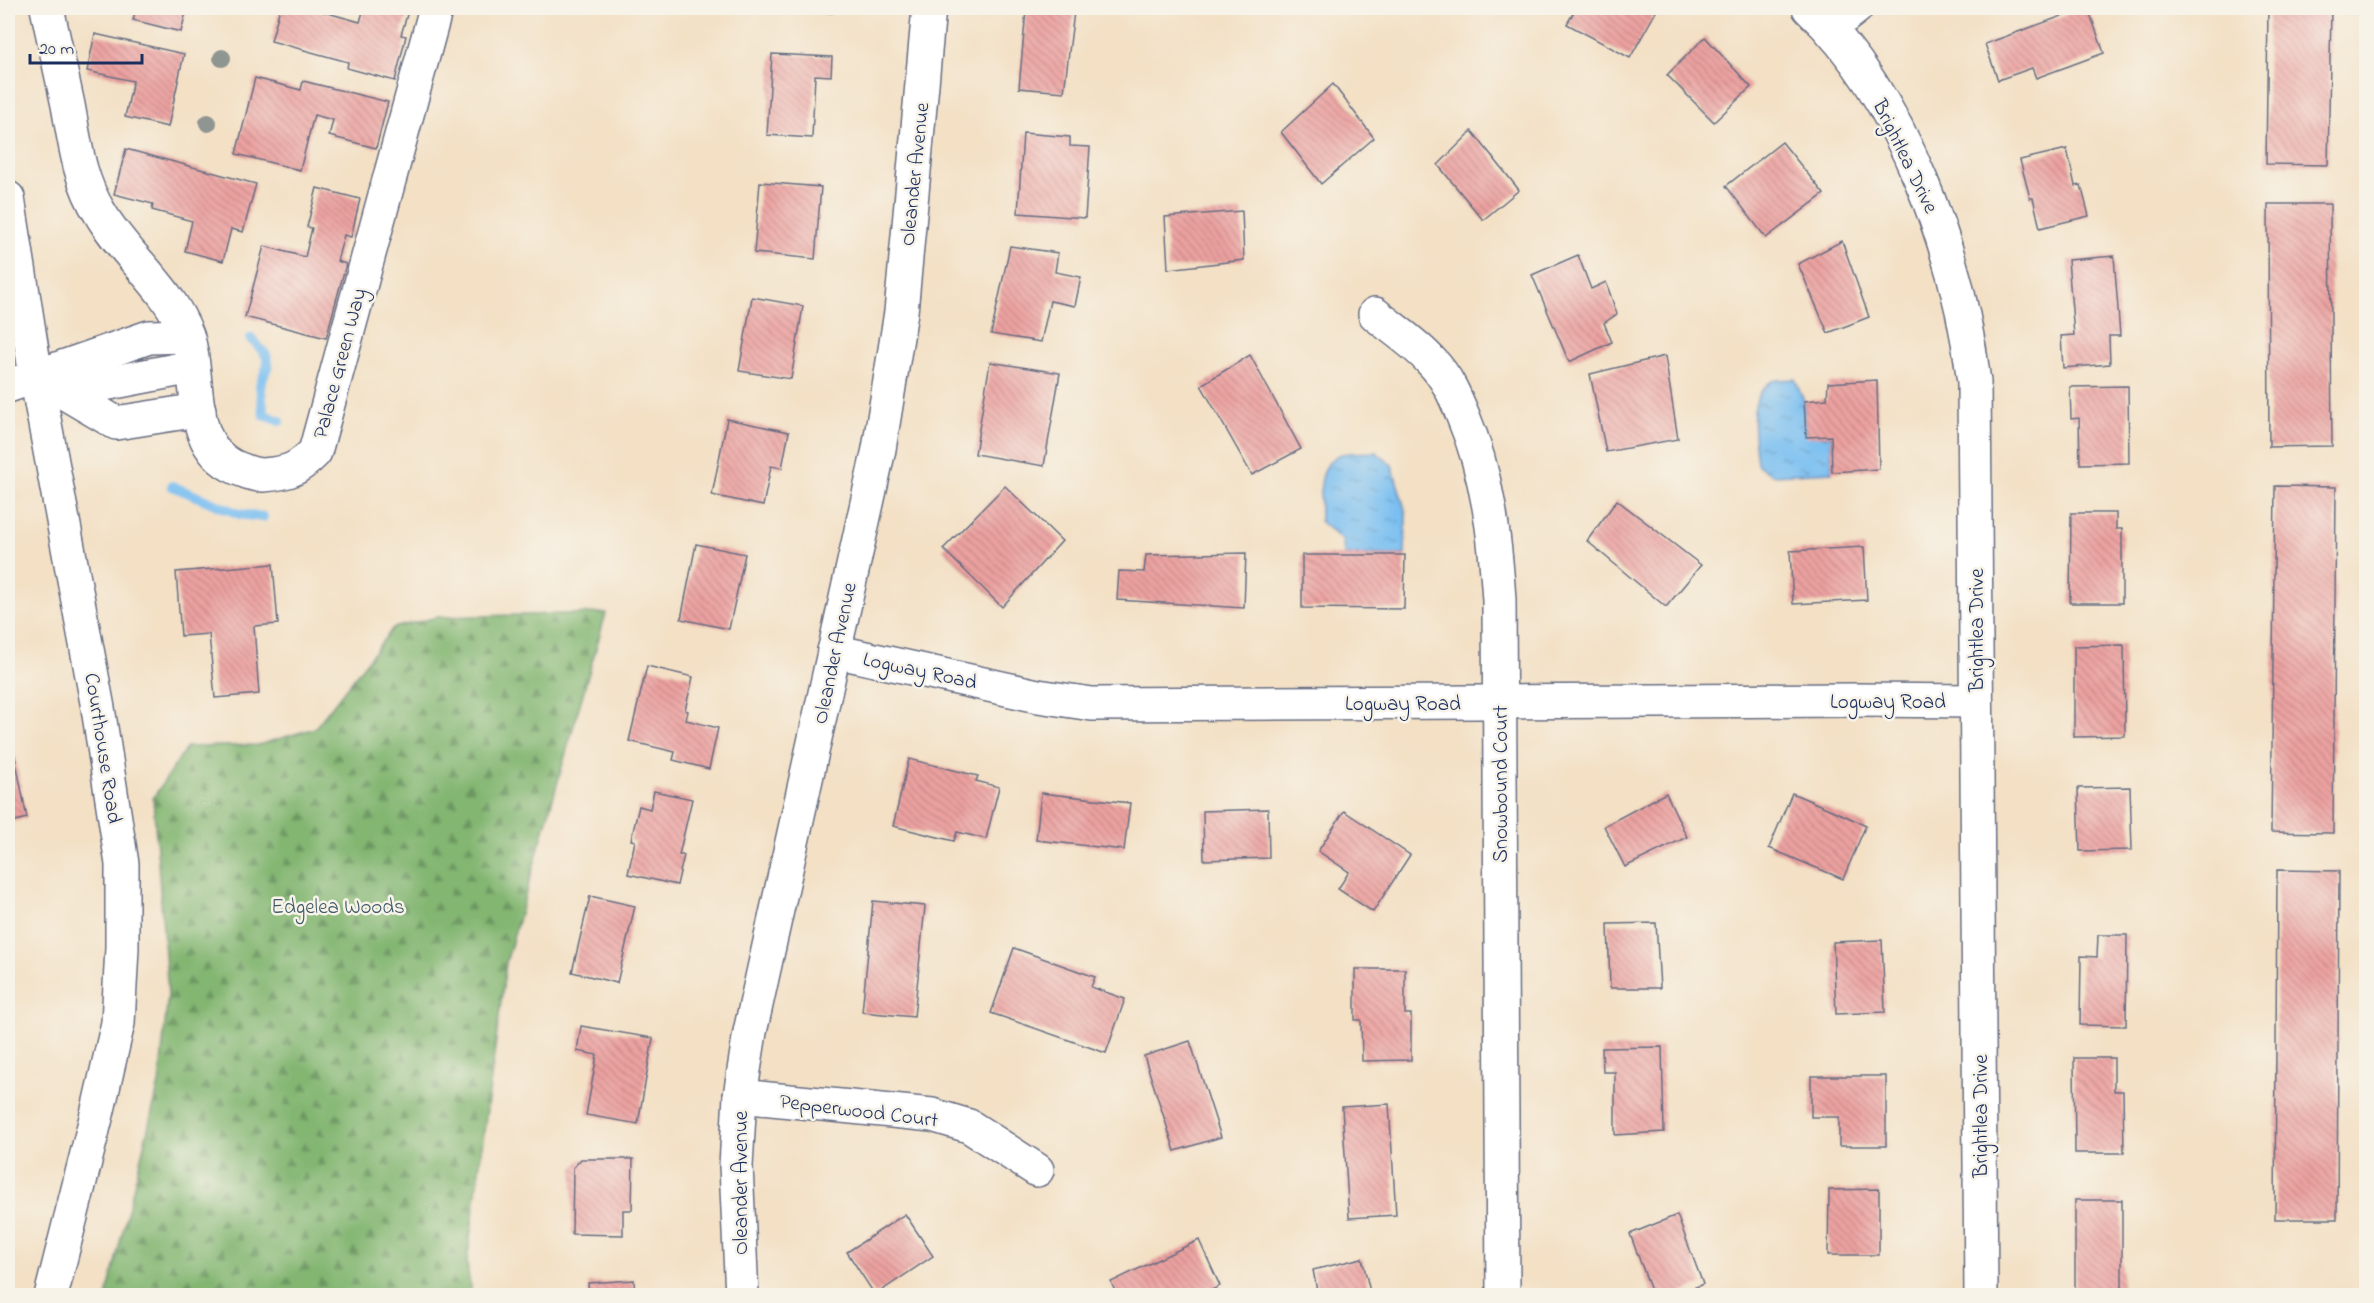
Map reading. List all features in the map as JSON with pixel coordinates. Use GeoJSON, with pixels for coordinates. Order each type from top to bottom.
{"type":"FeatureCollection","features":[{"type":"Feature","properties":{"kind":"street","name":"Palace Green Way"},"geometry":{"type":"LineString","coordinates":[[47,8],[82,179],[99,213],[120,243],[152,278],[172,308],[189,351],[201,425],[209,445],[225,463],[254,475],[283,473],[300,467],[315,452],[436,8]]}},
{"type":"Feature","properties":{"kind":"street","name":"Oleander Avenue"},"geometry":{"type":"LineString","coordinates":[[742,1296],[735,1166],[740,1096],[750,1032],[879,449],[901,312],[928,8]]}},
{"type":"Feature","properties":{"kind":"street"},"geometry":{"type":"LineString","coordinates":[[1819,18],[1856,8]]}},
{"type":"Feature","properties":{"kind":"street","name":"Brightlea Drive"},"geometry":{"type":"LineString","coordinates":[[1819,18],[1873,87],[1902,140],[1939,225],[1961,300],[1969,339],[1974,382],[1981,1296]]}},
{"type":"Feature","properties":{"kind":"street","name":"Courthouse Road"},"geometry":{"type":"LineString","coordinates":[[8,198],[22,381],[98,708],[122,864],[123,948],[118,1023],[51,1296]]}},
{"type":"Feature","properties":{"kind":"street","name":"Snowbound Court"},"geometry":{"type":"LineString","coordinates":[[1375,314],[1432,361],[1452,387],[1473,438],[1487,489],[1496,542],[1500,703],[1503,1296]]}},
{"type":"Feature","properties":{"kind":"street"},"geometry":{"type":"LineString","coordinates":[[22,381],[104,384],[189,351]]}},
{"type":"Feature","properties":{"kind":"street"},"geometry":{"type":"LineString","coordinates":[[22,381],[116,423],[199,410]]}},
{"type":"Feature","properties":{"kind":"street","name":"Logway Road"},"geometry":{"type":"LineString","coordinates":[[834,651],[1038,696],[1092,704],[1845,700],[1976,702]]}},
{"type":"Feature","properties":{"kind":"street","name":"Pepperwood Court"},"geometry":{"type":"LineString","coordinates":[[740,1096],[932,1115],[969,1126],[1037,1170]]}},
{"type":"Feature","properties":{"kind":"green space","name":"Edgelea Woods"},"geometry":{"type":"Polygon","coordinates":[[[606,613],[506,963],[467,1262],[471,1295],[107,1295],[159,1084],[168,994],[153,798],[187,747],[258,745],[315,728],[393,628],[437,617],[606,613]]]}},
{"type":"Feature","properties":{"kind":"water"},"geometry":{"type":"Polygon","coordinates":[[[1795,379],[1804,401],[1806,436],[1831,436],[1832,472],[1772,475],[1757,464],[1754,419],[1758,398],[1771,382],[1795,379]]]}},
{"type":"Feature","properties":{"kind":"water"},"geometry":{"type":"Polygon","coordinates":[[[1376,452],[1392,465],[1406,513],[1405,555],[1344,555],[1343,541],[1320,521],[1320,493],[1324,473],[1334,458],[1342,454],[1376,452]]]}},
{"type":"Feature","properties":{"kind":"building"},"geometry":{"type":"Polygon","coordinates":[[[136,8],[187,8],[181,32],[133,20],[136,8]]]}},
{"type":"Feature","properties":{"kind":"building"},"geometry":{"type":"Polygon","coordinates":[[[280,8],[326,8],[324,12],[360,22],[364,8],[409,8],[401,35],[406,36],[395,81],[347,68],[348,62],[271,41],[280,8]]]}},
{"type":"Feature","properties":{"kind":"building"},"geometry":{"type":"Polygon","coordinates":[[[786,8],[833,8],[832,13],[786,8]]]}},
{"type":"Feature","properties":{"kind":"building"},"geometry":{"type":"Polygon","coordinates":[[[1576,8],[1658,8],[1630,58],[1567,24],[1576,8]]]}},
{"type":"Feature","properties":{"kind":"building"},"geometry":{"type":"Polygon","coordinates":[[[2088,8],[2104,53],[2036,78],[2032,68],[1998,80],[1985,44],[2088,8]]]}},
{"type":"Feature","properties":{"kind":"building"},"geometry":{"type":"Polygon","coordinates":[[[2268,8],[2331,8],[2328,165],[2266,164],[2268,8]]]}},
{"type":"Feature","properties":{"kind":"building"},"geometry":{"type":"Polygon","coordinates":[[[1026,10],[1074,12],[1064,92],[1019,88],[1026,10]]]}},
{"type":"Feature","properties":{"kind":"building"},"geometry":{"type":"Polygon","coordinates":[[[95,34],[184,54],[168,127],[125,117],[133,81],[87,71],[95,34]]]}},
{"type":"Feature","properties":{"kind":"building"},"geometry":{"type":"Polygon","coordinates":[[[1705,37],[1751,87],[1714,122],[1667,75],[1705,37]]]}},
{"type":"Feature","properties":{"kind":"building"},"geometry":{"type":"Polygon","coordinates":[[[772,54],[832,57],[831,76],[815,75],[812,138],[767,135],[772,54]]]}},
{"type":"Feature","properties":{"kind":"building"},"geometry":{"type":"Polygon","coordinates":[[[255,78],[301,90],[303,81],[388,102],[376,148],[329,136],[333,120],[314,115],[300,170],[236,154],[255,78]]]}},
{"type":"Feature","properties":{"kind":"building"},"geometry":{"type":"Polygon","coordinates":[[[1333,84],[1374,138],[1321,184],[1281,132],[1333,84]]]}},
{"type":"Feature","properties":{"kind":"building"},"geometry":{"type":"Polygon","coordinates":[[[1472,131],[1519,190],[1483,220],[1438,165],[1472,131]]]}},
{"type":"Feature","properties":{"kind":"building"},"geometry":{"type":"Polygon","coordinates":[[[1023,133],[1070,137],[1070,146],[1090,147],[1085,218],[1018,213],[1023,133]]]}},
{"type":"Feature","properties":{"kind":"building"},"geometry":{"type":"Polygon","coordinates":[[[1782,142],[1824,194],[1766,238],[1726,186],[1782,142]]]}},
{"type":"Feature","properties":{"kind":"building"},"geometry":{"type":"Polygon","coordinates":[[[126,149],[256,184],[243,232],[231,229],[223,261],[185,251],[192,221],[152,210],[153,204],[114,194],[126,149]]]}},
{"type":"Feature","properties":{"kind":"building"},"geometry":{"type":"Polygon","coordinates":[[[2067,149],[2075,186],[2081,185],[2089,216],[2040,228],[2020,160],[2067,149]]]}},
{"type":"Feature","properties":{"kind":"building"},"geometry":{"type":"Polygon","coordinates":[[[760,182],[821,187],[815,259],[754,253],[760,182]]]}},
{"type":"Feature","properties":{"kind":"building"},"geometry":{"type":"Polygon","coordinates":[[[317,188],[360,199],[351,237],[344,235],[337,261],[346,264],[326,338],[245,317],[264,246],[305,257],[312,228],[307,227],[317,188]]]}},
{"type":"Feature","properties":{"kind":"building"},"geometry":{"type":"Polygon","coordinates":[[[2268,204],[2330,204],[2332,446],[2269,447],[2268,204]]]}},
{"type":"Feature","properties":{"kind":"building"},"geometry":{"type":"Polygon","coordinates":[[[1242,211],[1244,260],[1168,269],[1165,217],[1242,211]]]}},
{"type":"Feature","properties":{"kind":"building"},"geometry":{"type":"Polygon","coordinates":[[[1842,241],[1869,317],[1828,333],[1798,264],[1842,241]]]}},
{"type":"Feature","properties":{"kind":"building"},"geometry":{"type":"Polygon","coordinates":[[[1010,246],[1058,253],[1055,272],[1081,277],[1075,306],[1050,301],[1041,342],[991,334],[1010,246]]]}},
{"type":"Feature","properties":{"kind":"building"},"geometry":{"type":"Polygon","coordinates":[[[1578,255],[1591,289],[1606,282],[1617,314],[1604,323],[1612,342],[1569,362],[1532,275],[1578,255]]]}},
{"type":"Feature","properties":{"kind":"building"},"geometry":{"type":"Polygon","coordinates":[[[2114,256],[2120,336],[2109,336],[2110,364],[2063,368],[2061,336],[2074,335],[2068,260],[2114,256]]]}},
{"type":"Feature","properties":{"kind":"building"},"geometry":{"type":"Polygon","coordinates":[[[752,297],[803,306],[791,379],[739,371],[752,297]]]}},
{"type":"Feature","properties":{"kind":"building"},"geometry":{"type":"Polygon","coordinates":[[[1250,355],[1301,449],[1252,475],[1201,385],[1250,355]]]}},
{"type":"Feature","properties":{"kind":"building"},"geometry":{"type":"Polygon","coordinates":[[[1665,356],[1678,439],[1606,452],[1590,374],[1665,356]]]}},
{"type":"Feature","properties":{"kind":"building"},"geometry":{"type":"Polygon","coordinates":[[[990,362],[1060,373],[1044,466],[975,454],[990,362]]]}},
{"type":"Feature","properties":{"kind":"building"},"geometry":{"type":"Polygon","coordinates":[[[1877,380],[1879,469],[1832,472],[1831,436],[1806,437],[1804,401],[1827,399],[1828,383],[1877,380]]]}},
{"type":"Feature","properties":{"kind":"building"},"geometry":{"type":"Polygon","coordinates":[[[2128,386],[2129,463],[2080,464],[2079,418],[2071,419],[2070,387],[2128,386]]]}},
{"type":"Feature","properties":{"kind":"building"},"geometry":{"type":"Polygon","coordinates":[[[727,419],[789,432],[782,468],[771,466],[763,506],[712,495],[727,419]]]}},
{"type":"Feature","properties":{"kind":"building"},"geometry":{"type":"Polygon","coordinates":[[[1005,486],[1062,541],[1002,607],[943,549],[1005,486]]]}},
{"type":"Feature","properties":{"kind":"building"},"geometry":{"type":"Polygon","coordinates":[[[2275,486],[2336,487],[2333,833],[2271,832],[2275,486]]]}},
{"type":"Feature","properties":{"kind":"building"},"geometry":{"type":"Polygon","coordinates":[[[1617,500],[1701,565],[1666,607],[1587,541],[1617,500]]]}},
{"type":"Feature","properties":{"kind":"building"},"geometry":{"type":"Polygon","coordinates":[[[2071,513],[2116,513],[2116,529],[2122,529],[2122,603],[2070,603],[2071,513]]]}},
{"type":"Feature","properties":{"kind":"building"},"geometry":{"type":"Polygon","coordinates":[[[696,544],[745,554],[729,629],[681,619],[696,544]]]}},
{"type":"Feature","properties":{"kind":"building"},"geometry":{"type":"Polygon","coordinates":[[[1864,547],[1867,600],[1793,604],[1790,551],[1864,547]]]}},
{"type":"Feature","properties":{"kind":"building"},"geometry":{"type":"Polygon","coordinates":[[[1246,553],[1244,608],[1117,600],[1119,571],[1144,572],[1146,555],[1246,553]]]}},
{"type":"Feature","properties":{"kind":"building"},"geometry":{"type":"Polygon","coordinates":[[[1302,555],[1405,555],[1404,609],[1302,608],[1302,555]]]}},
{"type":"Feature","properties":{"kind":"building"},"geometry":{"type":"Polygon","coordinates":[[[273,564],[278,624],[254,626],[259,694],[215,698],[209,634],[181,636],[176,572],[273,564]]]}},
{"type":"Feature","properties":{"kind":"building"},"geometry":{"type":"Polygon","coordinates":[[[2124,645],[2125,736],[2074,737],[2074,646],[2124,645]]]}},
{"type":"Feature","properties":{"kind":"building"},"geometry":{"type":"Polygon","coordinates":[[[647,666],[693,677],[685,710],[688,711],[686,720],[718,728],[709,769],[673,760],[675,752],[629,741],[647,666]]]}},
{"type":"Feature","properties":{"kind":"building"},"geometry":{"type":"Polygon","coordinates":[[[14,752],[27,818],[8,823],[8,754],[14,752]]]}},
{"type":"Feature","properties":{"kind":"building"},"geometry":{"type":"Polygon","coordinates":[[[909,759],[978,776],[976,781],[999,787],[986,839],[957,832],[954,841],[893,826],[909,759]]]}},
{"type":"Feature","properties":{"kind":"building"},"geometry":{"type":"Polygon","coordinates":[[[2130,787],[2132,850],[2080,851],[2078,788],[2130,787]]]}},
{"type":"Feature","properties":{"kind":"building"},"geometry":{"type":"Polygon","coordinates":[[[654,791],[692,799],[679,855],[684,855],[677,885],[628,874],[635,841],[631,840],[639,806],[650,809],[654,791]]]}},
{"type":"Feature","properties":{"kind":"building"},"geometry":{"type":"Polygon","coordinates":[[[1041,793],[1130,803],[1124,850],[1036,840],[1041,793]]]}},
{"type":"Feature","properties":{"kind":"building"},"geometry":{"type":"Polygon","coordinates":[[[1666,793],[1687,837],[1625,867],[1604,826],[1666,793]]]}},
{"type":"Feature","properties":{"kind":"building"},"geometry":{"type":"Polygon","coordinates":[[[1792,793],[1866,825],[1843,879],[1769,848],[1792,793]]]}},
{"type":"Feature","properties":{"kind":"building"},"geometry":{"type":"Polygon","coordinates":[[[1268,809],[1269,858],[1204,860],[1203,811],[1268,809]]]}},
{"type":"Feature","properties":{"kind":"building"},"geometry":{"type":"Polygon","coordinates":[[[1344,811],[1410,855],[1373,912],[1338,889],[1349,872],[1318,851],[1344,811]]]}},
{"type":"Feature","properties":{"kind":"building"},"geometry":{"type":"Polygon","coordinates":[[[2277,870],[2339,871],[2337,1219],[2275,1219],[2277,870]]]}},
{"type":"Feature","properties":{"kind":"building"},"geometry":{"type":"Polygon","coordinates":[[[590,896],[635,906],[617,983],[572,972],[590,896]]]}},
{"type":"Feature","properties":{"kind":"building"},"geometry":{"type":"Polygon","coordinates":[[[873,901],[925,906],[914,1017],[862,1012],[873,901]]]}},
{"type":"Feature","properties":{"kind":"building"},"geometry":{"type":"Polygon","coordinates":[[[1656,923],[1660,988],[1610,988],[1608,924],[1656,923]]]}},
{"type":"Feature","properties":{"kind":"building"},"geometry":{"type":"Polygon","coordinates":[[[2098,935],[2127,935],[2126,1026],[2080,1025],[2081,956],[2097,957],[2098,935]]]}},
{"type":"Feature","properties":{"kind":"building"},"geometry":{"type":"Polygon","coordinates":[[[1882,940],[1885,1012],[1836,1014],[1833,942],[1882,940]]]}},
{"type":"Feature","properties":{"kind":"building"},"geometry":{"type":"Polygon","coordinates":[[[1014,948],[1095,977],[1091,987],[1125,999],[1106,1053],[991,1013],[1014,948]]]}},
{"type":"Feature","properties":{"kind":"building"},"geometry":{"type":"Polygon","coordinates":[[[1355,969],[1405,969],[1405,1014],[1411,1014],[1411,1060],[1362,1061],[1361,1020],[1355,1020],[1355,969]]]}},
{"type":"Feature","properties":{"kind":"building"},"geometry":{"type":"Polygon","coordinates":[[[581,1026],[653,1038],[638,1124],[586,1115],[597,1055],[577,1051],[581,1026]]]}},
{"type":"Feature","properties":{"kind":"building"},"geometry":{"type":"Polygon","coordinates":[[[1190,1041],[1221,1137],[1175,1151],[1144,1056],[1190,1041]]]}},
{"type":"Feature","properties":{"kind":"building"},"geometry":{"type":"Polygon","coordinates":[[[1662,1047],[1664,1132],[1615,1135],[1615,1072],[1603,1072],[1602,1048],[1662,1047]]]}},
{"type":"Feature","properties":{"kind":"building"},"geometry":{"type":"Polygon","coordinates":[[[2074,1058],[2114,1058],[2114,1091],[2123,1091],[2124,1153],[2075,1153],[2074,1058]]]}},
{"type":"Feature","properties":{"kind":"building"},"geometry":{"type":"Polygon","coordinates":[[[1811,1076],[1886,1076],[1886,1146],[1839,1146],[1839,1117],[1811,1117],[1811,1076]]]}},
{"type":"Feature","properties":{"kind":"building"},"geometry":{"type":"Polygon","coordinates":[[[1389,1104],[1396,1215],[1349,1218],[1342,1107],[1389,1104]]]}},
{"type":"Feature","properties":{"kind":"building"},"geometry":{"type":"Polygon","coordinates":[[[581,1159],[633,1159],[632,1210],[623,1210],[623,1235],[572,1234],[573,1168],[581,1159]]]}},
{"type":"Feature","properties":{"kind":"building"},"geometry":{"type":"Polygon","coordinates":[[[1879,1189],[1879,1255],[1828,1255],[1829,1190],[1879,1189]]]}},
{"type":"Feature","properties":{"kind":"building"},"geometry":{"type":"Polygon","coordinates":[[[2075,1200],[2122,1200],[2122,1290],[2075,1290],[2075,1200]]]}},
{"type":"Feature","properties":{"kind":"building"},"geometry":{"type":"Polygon","coordinates":[[[905,1214],[933,1256],[875,1295],[847,1252],[905,1214]]]}},
{"type":"Feature","properties":{"kind":"building"},"geometry":{"type":"Polygon","coordinates":[[[1677,1215],[1703,1284],[1674,1296],[1653,1296],[1630,1234],[1677,1215]]]}},
{"type":"Feature","properties":{"kind":"building"},"geometry":{"type":"Polygon","coordinates":[[[1199,1240],[1220,1286],[1200,1296],[1117,1296],[1111,1282],[1199,1240]]]}},
{"type":"Feature","properties":{"kind":"building"},"geometry":{"type":"Polygon","coordinates":[[[1362,1258],[1371,1296],[1318,1296],[1313,1270],[1362,1258]]]}},
{"type":"Feature","properties":{"kind":"building"},"geometry":{"type":"Polygon","coordinates":[[[634,1280],[635,1296],[589,1296],[588,1283],[634,1280]]]}},
{"type":"Feature","properties":{"kind":"waterway"},"geometry":{"type":"LineString","coordinates":[[251,338],[266,355],[268,365],[260,385],[264,415],[280,421]]}},
{"type":"Feature","properties":{"kind":"waterway"},"geometry":{"type":"LineString","coordinates":[[172,486],[239,514],[263,517]]}}]}
